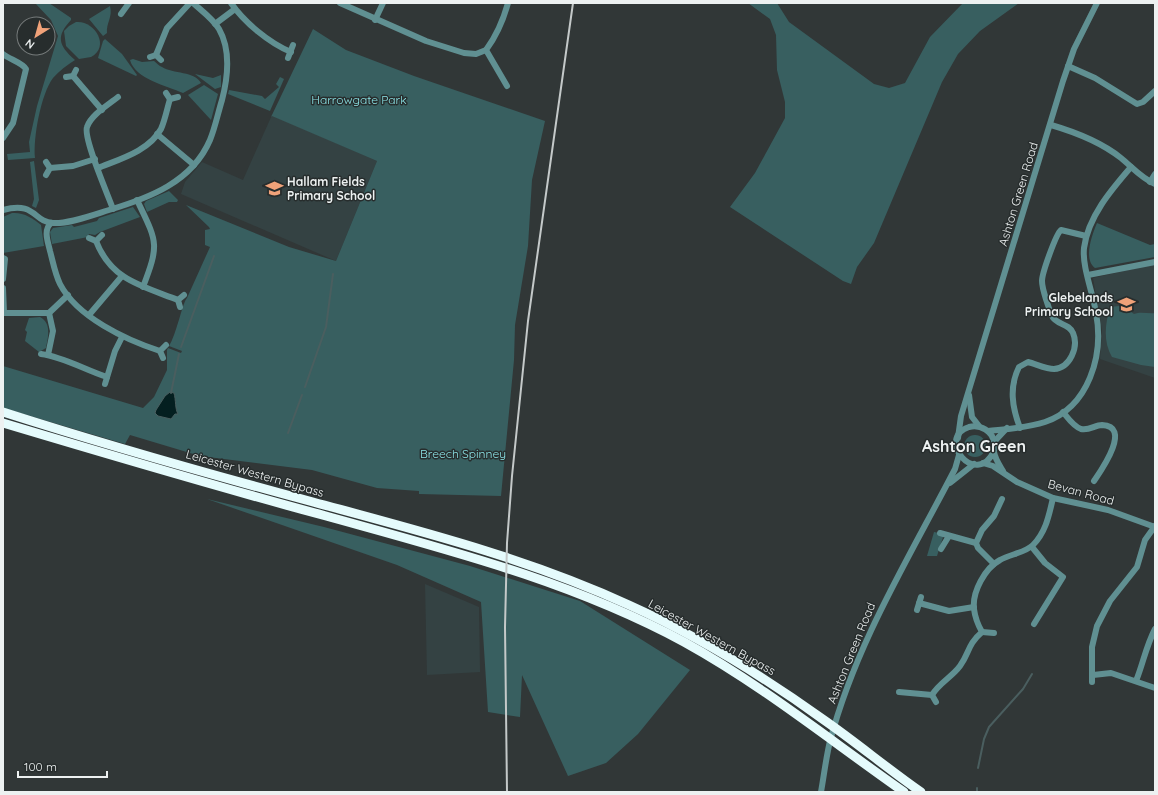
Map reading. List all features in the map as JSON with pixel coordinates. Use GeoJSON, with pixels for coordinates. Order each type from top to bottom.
{"type":"FeatureCollection","features":[{"type":"Feature","properties":{"kind":"highway","name":"Leicester Western Bypass"},"geometry":{"type":"LineString","coordinates":[[3,412],[220,477],[515,559],[559,575],[630,605],[723,654],[771,683],[921,792]]}},
{"type":"Feature","properties":{"kind":"highway","name":"Leicester Western Bypass"},"geometry":{"type":"LineString","coordinates":[[3,423],[226,489],[515,570],[584,596],[683,642],[769,694],[904,792]]}},
{"type":"Feature","properties":{"kind":"street"},"geometry":{"type":"LineString","coordinates":[[121,14],[129,3]]}},
{"type":"Feature","properties":{"kind":"street"},"geometry":{"type":"LineString","coordinates":[[156,55],[167,28],[190,3]]}},
{"type":"Feature","properties":{"kind":"street"},"geometry":{"type":"LineString","coordinates":[[163,358],[160,351],[122,337],[88,314],[68,295],[57,278],[46,232],[47,226],[51,223],[85,218],[113,209],[176,182],[194,165],[210,141],[224,93],[227,75],[227,59],[223,40],[215,24],[193,3]]}},
{"type":"Feature","properties":{"kind":"street"},"geometry":{"type":"LineString","coordinates":[[231,3],[257,31],[289,55],[293,45]]}},
{"type":"Feature","properties":{"kind":"street"},"geometry":{"type":"LineString","coordinates":[[340,3],[375,20],[426,41],[464,54],[476,54],[486,50],[500,28],[507,3]]}},
{"type":"Feature","properties":{"kind":"street"},"geometry":{"type":"LineString","coordinates":[[375,20],[383,3]]}},
{"type":"Feature","properties":{"kind":"street","name":"Ashton Green Road"},"geometry":{"type":"LineString","coordinates":[[821,792],[830,741],[846,691],[878,613],[957,465],[959,455],[956,447],[961,416],[969,394],[1068,66],[1083,28],[1097,3]]}},
{"type":"Feature","properties":{"kind":"street"},"geometry":{"type":"LineString","coordinates":[[215,24],[235,9]]}},
{"type":"Feature","properties":{"kind":"street"},"geometry":{"type":"LineString","coordinates":[[486,50],[508,87]]}},
{"type":"Feature","properties":{"kind":"street"},"geometry":{"type":"LineString","coordinates":[[3,54],[14,62],[23,65],[26,69],[13,123],[3,138]]}},
{"type":"Feature","properties":{"kind":"street"},"geometry":{"type":"LineString","coordinates":[[150,56],[156,55]]}},
{"type":"Feature","properties":{"kind":"street"},"geometry":{"type":"LineString","coordinates":[[156,55],[161,60]]}},
{"type":"Feature","properties":{"kind":"street"},"geometry":{"type":"LineString","coordinates":[[1068,66],[1094,77],[1137,104],[1142,103],[1155,91]]}},
{"type":"Feature","properties":{"kind":"street"},"geometry":{"type":"LineString","coordinates":[[73,76],[76,70]]}},
{"type":"Feature","properties":{"kind":"street"},"geometry":{"type":"LineString","coordinates":[[66,77],[73,76]]}},
{"type":"Feature","properties":{"kind":"street"},"geometry":{"type":"LineString","coordinates":[[73,76],[102,110]]}},
{"type":"Feature","properties":{"kind":"street"},"geometry":{"type":"LineString","coordinates":[[166,93],[170,99]]}},
{"type":"Feature","properties":{"kind":"street"},"geometry":{"type":"LineString","coordinates":[[113,209],[95,159],[88,145],[86,132],[90,122],[118,97]]}},
{"type":"Feature","properties":{"kind":"street"},"geometry":{"type":"LineString","coordinates":[[170,99],[178,97]]}},
{"type":"Feature","properties":{"kind":"street"},"geometry":{"type":"LineString","coordinates":[[98,168],[142,148],[157,134],[162,124],[170,99]]}},
{"type":"Feature","properties":{"kind":"street"},"geometry":{"type":"LineString","coordinates":[[1051,125],[1089,140],[1116,155],[1152,183],[1155,174]]}},
{"type":"Feature","properties":{"kind":"street"},"geometry":{"type":"LineString","coordinates":[[157,134],[194,165]]}},
{"type":"Feature","properties":{"kind":"street"},"geometry":{"type":"LineString","coordinates":[[50,168],[73,166],[95,159]]}},
{"type":"Feature","properties":{"kind":"street"},"geometry":{"type":"LineString","coordinates":[[46,162],[50,168]]}},
{"type":"Feature","properties":{"kind":"street"},"geometry":{"type":"LineString","coordinates":[[988,431],[1007,428],[1020,428],[1046,421],[1063,412],[1081,393],[1092,372],[1097,357],[1098,324],[1084,258],[1086,236],[1091,224],[1103,204],[1131,167]]}},
{"type":"Feature","properties":{"kind":"street"},"geometry":{"type":"LineString","coordinates":[[46,175],[50,168]]}},
{"type":"Feature","properties":{"kind":"street"},"geometry":{"type":"LineString","coordinates":[[137,200],[152,230],[155,242],[153,259],[143,287]]}},
{"type":"Feature","properties":{"kind":"street"},"geometry":{"type":"LineString","coordinates":[[3,210],[26,208],[51,223]]}},
{"type":"Feature","properties":{"kind":"street"},"geometry":{"type":"LineString","coordinates":[[1020,428],[1012,398],[1019,362],[1028,362],[1052,369],[1060,368],[1071,358],[1074,343],[1073,334],[1069,327],[1055,321],[1052,317],[1043,288],[1042,280],[1055,237],[1061,230],[1086,236]]}},
{"type":"Feature","properties":{"kind":"street"},"geometry":{"type":"LineString","coordinates":[[96,241],[102,235]]}},
{"type":"Feature","properties":{"kind":"street"},"geometry":{"type":"LineString","coordinates":[[89,238],[96,241],[103,258],[122,276],[143,287],[178,300]]}},
{"type":"Feature","properties":{"kind":"street"},"geometry":{"type":"LineString","coordinates":[[3,280],[4,259]]}},
{"type":"Feature","properties":{"kind":"street"},"geometry":{"type":"LineString","coordinates":[[1088,275],[1155,262]]}},
{"type":"Feature","properties":{"kind":"street"},"geometry":{"type":"LineString","coordinates":[[88,314],[122,276]]}},
{"type":"Feature","properties":{"kind":"street"},"geometry":{"type":"LineString","coordinates":[[3,288],[4,313],[49,313],[68,295]]}},
{"type":"Feature","properties":{"kind":"street"},"geometry":{"type":"LineString","coordinates":[[178,300],[184,295]]}},
{"type":"Feature","properties":{"kind":"street"},"geometry":{"type":"LineString","coordinates":[[178,300],[180,308]]}},
{"type":"Feature","properties":{"kind":"street"},"geometry":{"type":"LineString","coordinates":[[49,313],[53,331],[45,355],[107,377]]}},
{"type":"Feature","properties":{"kind":"street"},"geometry":{"type":"LineString","coordinates":[[1052,327],[1055,321]]}},
{"type":"Feature","properties":{"kind":"street"},"geometry":{"type":"LineString","coordinates":[[105,384],[122,337]]}},
{"type":"Feature","properties":{"kind":"street"},"geometry":{"type":"LineString","coordinates":[[160,351],[166,344]]}},
{"type":"Feature","properties":{"kind":"street","name":"Ashton Green Road"},"geometry":{"type":"LineString","coordinates":[[969,394],[972,417],[979,426]]}},
{"type":"Feature","properties":{"kind":"street"},"geometry":{"type":"LineString","coordinates":[[1063,412],[1075,425],[1081,429],[1103,425],[1113,431],[1116,439],[1106,463],[1094,481]]}},
{"type":"Feature","properties":{"kind":"street"},"geometry":{"type":"LineString","coordinates":[[958,438],[964,430],[979,426],[988,431],[994,442],[994,451],[1005,474]]}},
{"type":"Feature","properties":{"kind":"street"},"geometry":{"type":"LineString","coordinates":[[994,442],[1007,428]]}},
{"type":"Feature","properties":{"kind":"street"},"geometry":{"type":"LineString","coordinates":[[983,462],[991,456],[994,451]]}},
{"type":"Feature","properties":{"kind":"street"},"geometry":{"type":"LineString","coordinates":[[959,455],[964,461],[974,464]]}},
{"type":"Feature","properties":{"kind":"street","name":"Ashton Green Road"},"geometry":{"type":"LineString","coordinates":[[946,487],[965,470],[974,464],[983,462]]}},
{"type":"Feature","properties":{"kind":"street","name":"Bevan Road"},"geometry":{"type":"LineString","coordinates":[[983,462],[993,466],[1017,482],[1053,498],[1108,510],[1155,526]]}},
{"type":"Feature","properties":{"kind":"street"},"geometry":{"type":"LineString","coordinates":[[1106,463],[1113,466]]}},
{"type":"Feature","properties":{"kind":"street"},"geometry":{"type":"LineString","coordinates":[[982,632],[974,608],[976,593],[980,584],[994,564],[1000,559],[1032,546],[1042,535],[1046,526],[1053,498]]}},
{"type":"Feature","properties":{"kind":"street"},"geometry":{"type":"LineString","coordinates":[[994,564],[978,548],[976,543],[982,530],[994,516],[1002,499]]}},
{"type":"Feature","properties":{"kind":"street"},"geometry":{"type":"LineString","coordinates":[[1092,682],[1092,647],[1097,626],[1110,601],[1137,567],[1145,540],[1155,526]]}},
{"type":"Feature","properties":{"kind":"street"},"geometry":{"type":"LineString","coordinates":[[940,533],[976,543]]}},
{"type":"Feature","properties":{"kind":"street"},"geometry":{"type":"LineString","coordinates":[[941,549],[949,536]]}},
{"type":"Feature","properties":{"kind":"street"},"geometry":{"type":"LineString","coordinates":[[1032,546],[1045,564],[1063,577]]}},
{"type":"Feature","properties":{"kind":"street"},"geometry":{"type":"LineString","coordinates":[[1034,624],[1044,601],[1067,571]]}},
{"type":"Feature","properties":{"kind":"street"},"geometry":{"type":"LineString","coordinates":[[919,603],[949,611],[974,608]]}},
{"type":"Feature","properties":{"kind":"street"},"geometry":{"type":"LineString","coordinates":[[1136,681],[1147,646],[1155,629]]}},
{"type":"Feature","properties":{"kind":"street"},"geometry":{"type":"LineString","coordinates":[[932,696],[943,681],[959,668],[970,644],[982,632],[994,633]]}},
{"type":"Feature","properties":{"kind":"street"},"geometry":{"type":"LineString","coordinates":[[1093,675],[1111,673],[1155,688]]}},
{"type":"Feature","properties":{"kind":"street"},"geometry":{"type":"LineString","coordinates":[[899,692],[932,696],[936,702]]}},
{"type":"Feature","properties":{"kind":"shaded area","name":"Hallam Fields Primary School"},"geometry":{"type":"Polygon","coordinates":[[[272,115],[377,161],[336,261],[181,194],[185,182],[202,162],[243,180],[272,115]]]}},
{"type":"Feature","properties":{"kind":"shaded area","name":"Glebelands Primary School"},"geometry":{"type":"Polygon","coordinates":[[[1155,264],[1155,378],[1100,359],[1102,330],[1093,278],[1155,264]]]}},
{"type":"Feature","properties":{"kind":"shaded area"},"geometry":{"type":"Polygon","coordinates":[[[170,392],[174,393],[176,410],[178,414],[175,414],[171,419],[158,416],[155,413],[165,396],[170,392]]]}},
{"type":"Feature","properties":{"kind":"shaded area"},"geometry":{"type":"Polygon","coordinates":[[[425,584],[479,607],[480,672],[427,675],[425,584]]]}},
{"type":"Feature","properties":{"kind":"green space"},"geometry":{"type":"Polygon","coordinates":[[[35,3],[49,3],[71,18],[63,31],[61,40],[65,50],[75,60],[63,68],[53,78],[45,94],[35,139],[35,158],[8,160],[7,154],[30,152],[29,142],[37,106],[52,56],[56,56],[56,43],[58,36],[56,31],[56,16],[47,16],[35,3]]]}},
{"type":"Feature","properties":{"kind":"green space"},"geometry":{"type":"Polygon","coordinates":[[[748,3],[777,3],[789,22],[874,84],[889,88],[905,83],[930,37],[963,3],[1019,3],[980,31],[958,54],[942,82],[874,243],[857,267],[851,284],[843,281],[730,207],[755,173],[785,118],[785,102],[777,70],[776,35],[770,19],[748,3]]]}},
{"type":"Feature","properties":{"kind":"green space"},"geometry":{"type":"Polygon","coordinates":[[[110,6],[111,13],[107,26],[107,33],[103,36],[89,19],[110,6]]]}},
{"type":"Feature","properties":{"kind":"green space"},"geometry":{"type":"Polygon","coordinates":[[[76,22],[83,22],[89,25],[98,35],[100,47],[91,57],[79,59],[66,46],[64,31],[76,22]]]}},
{"type":"Feature","properties":{"kind":"green space"},"geometry":{"type":"Polygon","coordinates":[[[313,29],[346,50],[414,76],[545,121],[532,180],[528,246],[515,325],[514,360],[501,496],[419,494],[419,491],[377,488],[312,470],[200,456],[130,435],[125,444],[3,408],[3,366],[143,408],[154,397],[167,370],[168,348],[181,353],[182,351],[169,346],[185,301],[210,247],[205,245],[205,230],[210,229],[209,227],[186,205],[289,247],[336,261],[377,161],[272,116],[271,117],[313,29]]]}},
{"type":"Feature","properties":{"kind":"green space"},"geometry":{"type":"Polygon","coordinates":[[[105,39],[122,54],[137,75],[136,76],[98,58],[105,39]]]}},
{"type":"Feature","properties":{"kind":"green space"},"geometry":{"type":"Polygon","coordinates":[[[133,59],[142,62],[154,61],[167,69],[194,76],[201,83],[183,93],[145,77],[133,67],[130,60],[133,59]]]}},
{"type":"Feature","properties":{"kind":"green space"},"geometry":{"type":"Polygon","coordinates":[[[195,74],[213,78],[221,75],[221,87],[215,89],[195,74]]]}},
{"type":"Feature","properties":{"kind":"green space"},"geometry":{"type":"Polygon","coordinates":[[[280,77],[284,79],[270,111],[228,94],[229,90],[262,96],[265,99],[279,87],[276,84],[280,77]]]}},
{"type":"Feature","properties":{"kind":"green space"},"geometry":{"type":"Polygon","coordinates":[[[204,85],[218,94],[211,120],[188,95],[204,85]]]}},
{"type":"Feature","properties":{"kind":"green space"},"geometry":{"type":"Polygon","coordinates":[[[34,161],[39,200],[36,208],[32,206],[34,199],[30,162],[34,161]]]}},
{"type":"Feature","properties":{"kind":"green space"},"geometry":{"type":"Polygon","coordinates":[[[169,191],[178,200],[177,202],[169,202],[147,212],[144,204],[146,201],[169,191]]]}},
{"type":"Feature","properties":{"kind":"green space"},"geometry":{"type":"Polygon","coordinates":[[[133,207],[140,217],[95,235],[89,234],[88,237],[52,244],[50,232],[53,228],[72,225],[74,227],[97,221],[99,218],[133,207]]]}},
{"type":"Feature","properties":{"kind":"green space"},"geometry":{"type":"Polygon","coordinates":[[[12,213],[20,213],[28,216],[41,225],[44,246],[3,253],[3,217],[12,213]]]}},
{"type":"Feature","properties":{"kind":"green space"},"geometry":{"type":"Polygon","coordinates":[[[1097,223],[1150,245],[1155,244],[1155,257],[1095,268],[1091,264],[1089,253],[1091,240],[1097,223]]]}},
{"type":"Feature","properties":{"kind":"green space"},"geometry":{"type":"Polygon","coordinates":[[[1128,305],[1127,309],[1134,314],[1155,313],[1155,367],[1141,365],[1112,357],[1109,351],[1106,333],[1110,307],[1128,305]]]}},
{"type":"Feature","properties":{"kind":"green space"},"geometry":{"type":"Polygon","coordinates":[[[40,317],[44,320],[48,327],[48,335],[46,348],[39,352],[25,341],[27,332],[25,330],[29,318],[40,317]]]}},
{"type":"Feature","properties":{"kind":"green space"},"geometry":{"type":"Polygon","coordinates":[[[975,435],[983,438],[986,446],[983,454],[975,457],[967,454],[964,446],[967,438],[975,435]]]}},
{"type":"Feature","properties":{"kind":"green space"},"geometry":{"type":"Polygon","coordinates":[[[207,499],[324,527],[470,566],[580,601],[690,670],[638,734],[606,763],[568,776],[522,675],[520,717],[488,712],[481,602],[397,565],[207,499]]]}},
{"type":"Feature","properties":{"kind":"green space"},"geometry":{"type":"Polygon","coordinates":[[[934,532],[944,534],[937,556],[927,556],[934,532]]]}},
{"type":"Feature","properties":{"kind":"waterway"},"geometry":{"type":"LineString","coordinates":[[181,347],[214,256]]}},
{"type":"Feature","properties":{"kind":"waterway"},"geometry":{"type":"LineString","coordinates":[[305,387],[326,327],[333,274]]}},
{"type":"Feature","properties":{"kind":"waterway"},"geometry":{"type":"LineString","coordinates":[[171,393],[179,354]]}},
{"type":"Feature","properties":{"kind":"waterway"},"geometry":{"type":"LineString","coordinates":[[288,433],[302,395]]}},
{"type":"Feature","properties":{"kind":"waterway"},"geometry":{"type":"LineString","coordinates":[[978,768],[984,739],[989,727],[1023,689],[1032,674]]}},
{"type":"Feature","properties":{"kind":"railway"},"geometry":{"type":"LineString","coordinates":[[507,792],[505,627],[507,543],[512,476],[528,321],[573,3]]}},
{"type":"Feature","properties":{"kind":"place","name":"Hallam Fields Primary School"},"geometry":{"type":"Point","coordinates":[274,188]}},
{"type":"Feature","properties":{"kind":"place","name":"Glebelands Primary School"},"geometry":{"type":"Point","coordinates":[1126,304]}},
{"type":"Feature","properties":{"kind":"district","name":"Ashton Green"},"geometry":{"type":"Point","coordinates":[974,446]}},
{"type":"Feature","properties":{"kind":"park label","name":"Harrowgate Park"},"geometry":{"type":"Point","coordinates":[359,99]}},
{"type":"Feature","properties":{"kind":"park label","name":"Breech Spinney"},"geometry":{"type":"Point","coordinates":[463,453]}}]}
